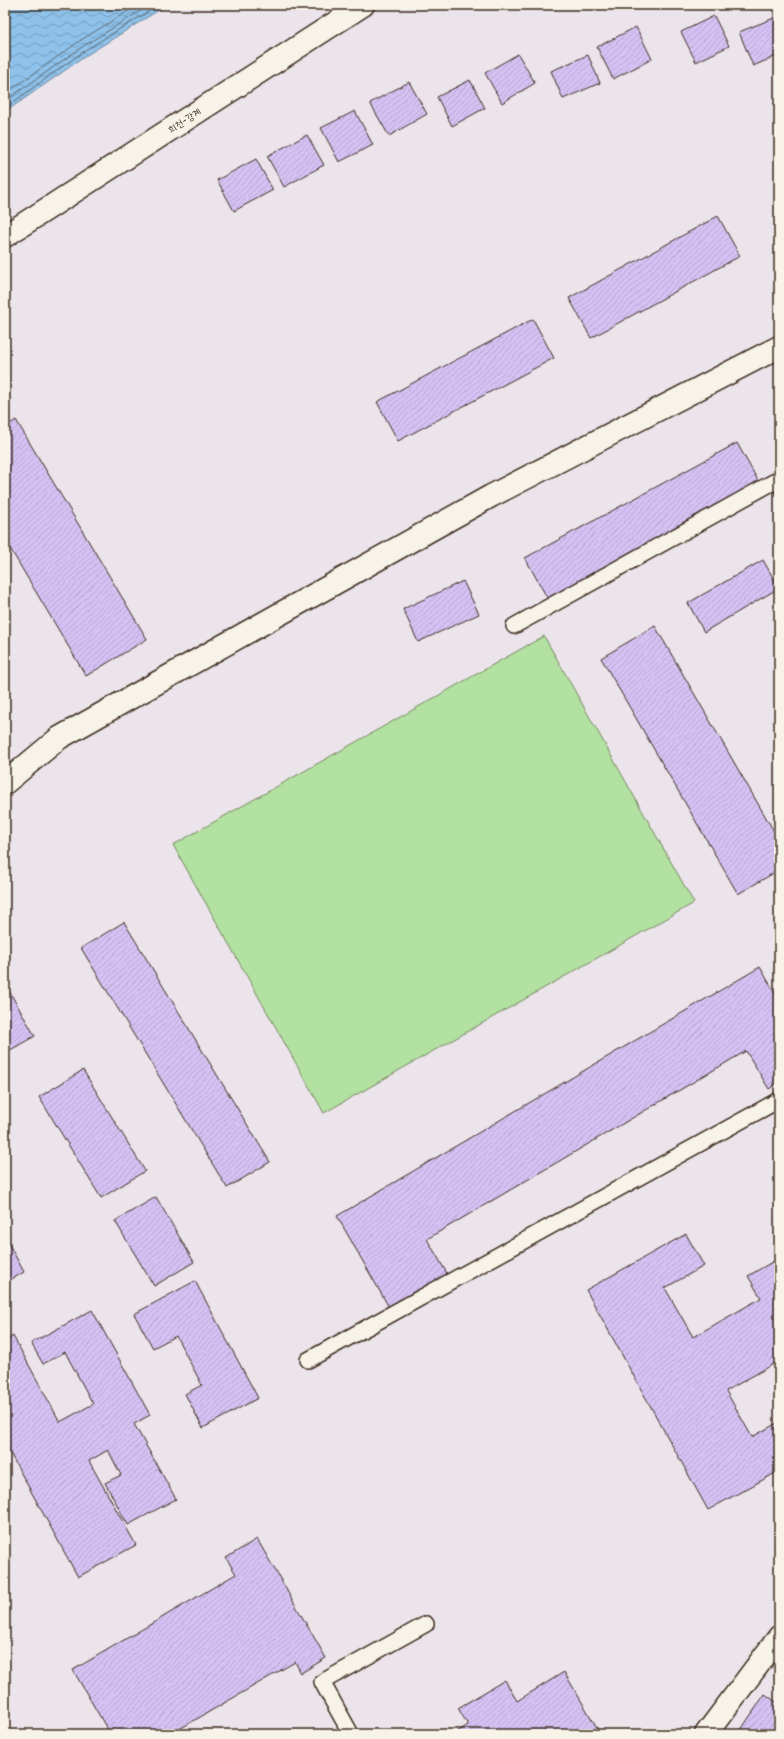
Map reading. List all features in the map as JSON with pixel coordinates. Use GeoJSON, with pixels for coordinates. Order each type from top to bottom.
{"type":"FeatureCollection","features":[{"type":"Feature","properties":{"kind":"main road","name":"희천-강계"},"geometry":{"type":"LineString","coordinates":[[5,236],[363,5]]}},
{"type":"Feature","properties":{"kind":"main road"},"geometry":{"type":"LineString","coordinates":[[5,783],[59,738],[260,624],[491,496],[779,346]]}},
{"type":"Feature","properties":{"kind":"main road"},"geometry":{"type":"LineString","coordinates":[[706,1734],[779,1637]]}},
{"type":"Feature","properties":{"kind":"lane"},"geometry":{"type":"LineString","coordinates":[[514,626],[777,480],[779,485]]}},
{"type":"Feature","properties":{"kind":"lane"},"geometry":{"type":"LineString","coordinates":[[308,1360],[779,1100]]}},
{"type":"Feature","properties":{"kind":"lane"},"geometry":{"type":"LineString","coordinates":[[350,1734],[322,1682],[426,1624]]}},
{"type":"Feature","properties":{"kind":"green space"},"geometry":{"type":"Polygon","coordinates":[[[544,636],[694,903],[324,1113],[173,845],[544,636]]]}},
{"type":"Feature","properties":{"kind":"water"},"geometry":{"type":"Polygon","coordinates":[[[5,5],[167,5],[90,53],[5,112],[5,5]]]}},
{"type":"Feature","properties":{"kind":"building"},"geometry":{"type":"Polygon","coordinates":[[[714,16],[729,46],[696,62],[681,32],[714,16]]]}},
{"type":"Feature","properties":{"kind":"building"},"geometry":{"type":"Polygon","coordinates":[[[774,18],[779,30],[779,55],[753,66],[739,32],[774,18]]]}},
{"type":"Feature","properties":{"kind":"building"},"geometry":{"type":"Polygon","coordinates":[[[636,27],[652,59],[613,79],[597,47],[636,27]]]}},
{"type":"Feature","properties":{"kind":"building"},"geometry":{"type":"Polygon","coordinates":[[[518,54],[535,83],[502,103],[485,73],[518,54]]]}},
{"type":"Feature","properties":{"kind":"building"},"geometry":{"type":"Polygon","coordinates":[[[588,55],[600,83],[563,99],[551,71],[588,55]]]}},
{"type":"Feature","properties":{"kind":"building"},"geometry":{"type":"Polygon","coordinates":[[[470,80],[485,108],[452,126],[437,97],[470,80]]]}},
{"type":"Feature","properties":{"kind":"building"},"geometry":{"type":"Polygon","coordinates":[[[409,82],[427,114],[389,136],[370,103],[409,82]]]}},
{"type":"Feature","properties":{"kind":"building"},"geometry":{"type":"Polygon","coordinates":[[[355,111],[373,145],[339,162],[321,128],[355,111]]]}},
{"type":"Feature","properties":{"kind":"building"},"geometry":{"type":"Polygon","coordinates":[[[307,135],[324,165],[284,187],[267,156],[307,135]]]}},
{"type":"Feature","properties":{"kind":"building"},"geometry":{"type":"Polygon","coordinates":[[[256,159],[273,190],[234,211],[217,180],[256,159]]]}},
{"type":"Feature","properties":{"kind":"building"},"geometry":{"type":"Polygon","coordinates":[[[718,216],[740,256],[591,338],[569,298],[718,216]]]}},
{"type":"Feature","properties":{"kind":"building"},"geometry":{"type":"Polygon","coordinates":[[[533,319],[554,358],[398,441],[377,402],[533,319]]]}},
{"type":"Feature","properties":{"kind":"building"},"geometry":{"type":"Polygon","coordinates":[[[16,420],[147,639],[86,676],[5,540],[5,427],[16,420]]]}},
{"type":"Feature","properties":{"kind":"building"},"geometry":{"type":"Polygon","coordinates":[[[737,443],[766,495],[554,610],[525,558],[737,443]]]}},
{"type":"Feature","properties":{"kind":"building"},"geometry":{"type":"Polygon","coordinates":[[[763,560],[779,588],[704,632],[688,603],[763,560]]]}},
{"type":"Feature","properties":{"kind":"building"},"geometry":{"type":"Polygon","coordinates":[[[463,581],[479,614],[418,642],[403,609],[463,581]]]}},
{"type":"Feature","properties":{"kind":"building"},"geometry":{"type":"Polygon","coordinates":[[[655,626],[779,840],[779,870],[738,894],[601,658],[655,626]]]}},
{"type":"Feature","properties":{"kind":"building"},"geometry":{"type":"Polygon","coordinates":[[[124,922],[270,1162],[227,1188],[81,948],[124,922]]]}},
{"type":"Feature","properties":{"kind":"building"},"geometry":{"type":"Polygon","coordinates":[[[760,967],[779,1000],[779,1082],[769,1089],[746,1051],[427,1239],[448,1275],[390,1309],[337,1216],[760,967]]]}},
{"type":"Feature","properties":{"kind":"building"},"geometry":{"type":"Polygon","coordinates":[[[5,984],[35,1036],[5,1053],[5,984]]]}},
{"type":"Feature","properties":{"kind":"building"},"geometry":{"type":"Polygon","coordinates":[[[83,1070],[145,1171],[101,1198],[39,1097],[83,1070]]]}},
{"type":"Feature","properties":{"kind":"building"},"geometry":{"type":"Polygon","coordinates":[[[156,1197],[194,1262],[154,1286],[115,1221],[156,1197]]]}},
{"type":"Feature","properties":{"kind":"building"},"geometry":{"type":"Polygon","coordinates":[[[686,1234],[704,1266],[665,1288],[693,1337],[761,1298],[748,1276],[779,1258],[779,1361],[726,1391],[752,1437],[779,1422],[779,1471],[708,1510],[586,1290],[686,1234]]]}},
{"type":"Feature","properties":{"kind":"building"},"geometry":{"type":"Polygon","coordinates":[[[5,1237],[24,1272],[5,1283],[5,1237]]]}},
{"type":"Feature","properties":{"kind":"building"},"geometry":{"type":"Polygon","coordinates":[[[195,1281],[258,1398],[203,1428],[185,1394],[202,1385],[176,1336],[153,1348],[134,1314],[195,1281]]]}},
{"type":"Feature","properties":{"kind":"building"},"geometry":{"type":"Polygon","coordinates":[[[92,1310],[150,1415],[134,1424],[176,1499],[128,1525],[105,1483],[121,1475],[108,1450],[89,1461],[136,1545],[78,1577],[5,1444],[5,1341],[13,1336],[60,1422],[93,1404],[65,1352],[43,1364],[31,1343],[92,1310]]]}},
{"type":"Feature","properties":{"kind":"building"},"geometry":{"type":"Polygon","coordinates":[[[257,1539],[326,1658],[301,1673],[295,1662],[171,1734],[110,1734],[73,1670],[236,1574],[226,1558],[257,1539]]]}},
{"type":"Feature","properties":{"kind":"building"},"geometry":{"type":"Polygon","coordinates":[[[564,1672],[599,1731],[594,1734],[454,1734],[468,1725],[458,1708],[505,1680],[517,1701],[564,1672]]]}},
{"type":"Feature","properties":{"kind":"building"},"geometry":{"type":"Polygon","coordinates":[[[765,1694],[779,1704],[779,1734],[738,1734],[765,1694]]]}}]}
